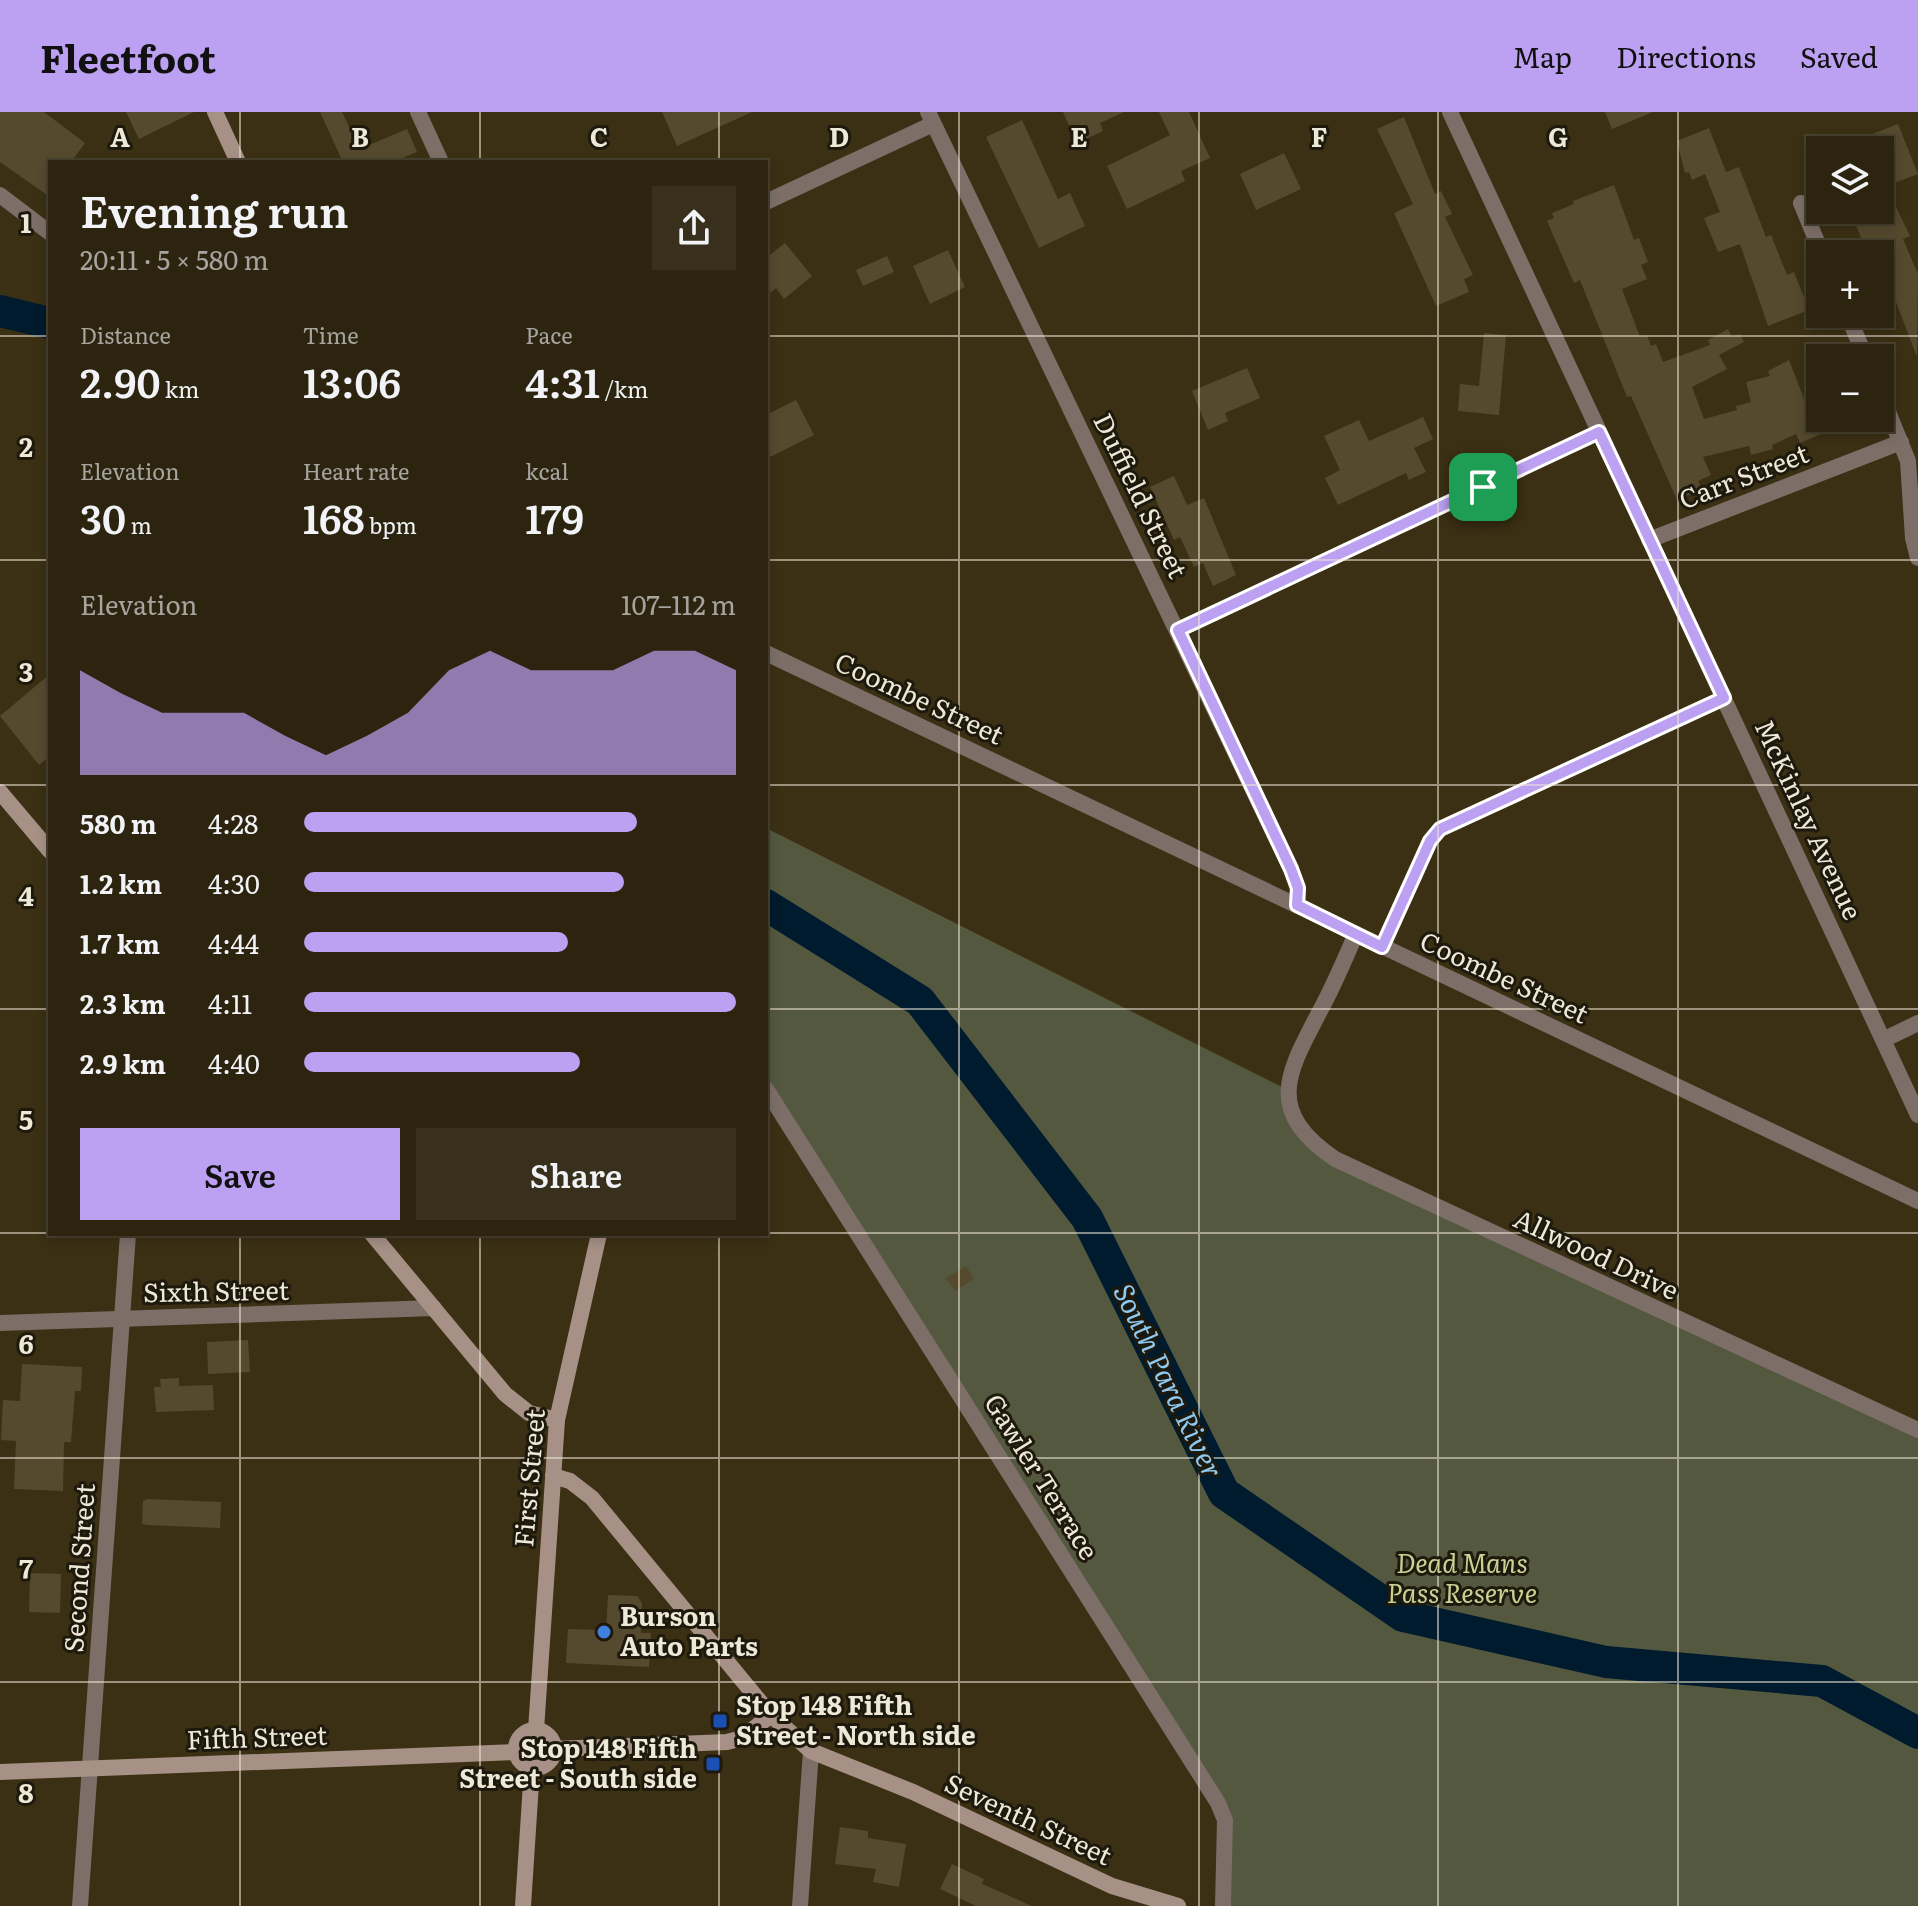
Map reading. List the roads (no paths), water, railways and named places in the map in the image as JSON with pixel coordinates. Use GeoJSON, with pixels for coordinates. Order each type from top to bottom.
{"type":"FeatureCollection","features":[{"type":"Feature","properties":{"kind":"street"},"geometry":{"type":"LineString","coordinates":[[215,112],[237,160]]}},
{"type":"Feature","properties":{"kind":"street"},"geometry":{"type":"LineString","coordinates":[[418,112],[440,160]]}},
{"type":"Feature","properties":{"kind":"street","name":"McKinlay Avenue"},"geometry":{"type":"LineString","coordinates":[[1450,112],[1918,1115]]}},
{"type":"Feature","properties":{"kind":"street"},"geometry":{"type":"LineString","coordinates":[[768,201],[930,118]]}},
{"type":"Feature","properties":{"kind":"street","name":"Duffield Street"},"geometry":{"type":"LineString","coordinates":[[930,118],[1291,869],[1298,888],[1297,905]]}},
{"type":"Feature","properties":{"kind":"street"},"geometry":{"type":"LineString","coordinates":[[0,195],[48,231]]}},
{"type":"Feature","properties":{"kind":"street"},"geometry":{"type":"LineString","coordinates":[[1801,203],[1816,240]]}},
{"type":"Feature","properties":{"kind":"street"},"geometry":{"type":"LineString","coordinates":[[1894,425],[1911,479],[1913,538],[1918,558]]}},
{"type":"Feature","properties":{"kind":"street"},"geometry":{"type":"LineString","coordinates":[[1178,630],[1599,432]]}},
{"type":"Feature","properties":{"kind":"street","name":"Carr Street"},"geometry":{"type":"LineString","coordinates":[[1649,540],[1901,442]]}},
{"type":"Feature","properties":{"kind":"street","name":"Coombe Street"},"geometry":{"type":"LineString","coordinates":[[768,654],[1918,1201]]}},
{"type":"Feature","properties":{"kind":"street"},"geometry":{"type":"LineString","coordinates":[[1382,947],[1430,841],[1440,829],[1724,698]]}},
{"type":"Feature","properties":{"kind":"street"},"geometry":{"type":"LineString","coordinates":[[0,792],[48,849]]}},
{"type":"Feature","properties":{"kind":"street","name":"Allwood Drive"},"geometry":{"type":"LineString","coordinates":[[1356,934],[1296,1058],[1286,1089],[1294,1120],[1316,1145],[1335,1159],[1918,1430]]}},
{"type":"Feature","properties":{"kind":"street"},"geometry":{"type":"LineString","coordinates":[[1885,1039],[1918,1023]]}},
{"type":"Feature","properties":{"kind":"street","name":"Gawler Terrace"},"geometry":{"type":"LineString","coordinates":[[768,1092],[1218,1803],[1225,1820],[1223,1906]]}},
{"type":"Feature","properties":{"kind":"street","name":"Second Street"},"geometry":{"type":"LineString","coordinates":[[80,1906],[128,1236]]}},
{"type":"Feature","properties":{"kind":"street"},"geometry":{"type":"LineString","coordinates":[[374,1236],[505,1394],[529,1413],[557,1420]]}},
{"type":"Feature","properties":{"kind":"street","name":"First Street"},"geometry":{"type":"LineString","coordinates":[[536,1730],[557,1420],[599,1236]]}},
{"type":"Feature","properties":{"kind":"street","name":"Sixth Street"},"geometry":{"type":"LineString","coordinates":[[0,1323],[434,1308]]}},
{"type":"Feature","properties":{"kind":"street","name":"Seventh Street"},"geometry":{"type":"LineString","coordinates":[[553,1476],[570,1481],[592,1498],[771,1715],[811,1751],[913,1792],[1112,1886],[1178,1906]]}},
{"type":"Feature","properties":{"kind":"street"},"geometry":{"type":"LineString","coordinates":[[554,1749],[727,1742],[742,1738],[771,1715]]}},
{"type":"Feature","properties":{"kind":"street"},"geometry":{"type":"LineString","coordinates":[[536,1730],[550,1738],[554,1749],[545,1766],[532,1768],[521,1762],[516,1752],[520,1737],[536,1730]]}},
{"type":"Feature","properties":{"kind":"street"},"geometry":{"type":"LineString","coordinates":[[800,1906],[811,1751]]}},
{"type":"Feature","properties":{"kind":"street","name":"Fifth Street"},"geometry":{"type":"LineString","coordinates":[[0,1772],[516,1752]]}},
{"type":"Feature","properties":{"kind":"street"},"geometry":{"type":"LineString","coordinates":[[523,1906],[532,1768]]}},
{"type":"Feature","properties":{"kind":"waterway","name":"South Para River"},"geometry":{"type":"LineString","coordinates":[[0,311],[48,323]]}},
{"type":"Feature","properties":{"kind":"waterway","name":"South Para River"},"geometry":{"type":"LineString","coordinates":[[768,906],[920,1001],[1087,1218],[1224,1493],[1403,1616],[1606,1662],[1822,1681],[1918,1733]]}},
{"type":"Feature","properties":{"kind":"place","name":"Burson Auto Parts"},"geometry":{"type":"Point","coordinates":[604,1632]}},
{"type":"Feature","properties":{"kind":"place","name":"Stop 148 Fifth Street - North side"},"geometry":{"type":"Point","coordinates":[720,1721]}},
{"type":"Feature","properties":{"kind":"place","name":"Stop 148 Fifth Street - South side"},"geometry":{"type":"Point","coordinates":[713,1764]}},
{"type":"Feature","properties":{"kind":"park label","name":"Dead Mans Pass Reserve"},"geometry":{"type":"Point","coordinates":[1462,1579]}}]}
